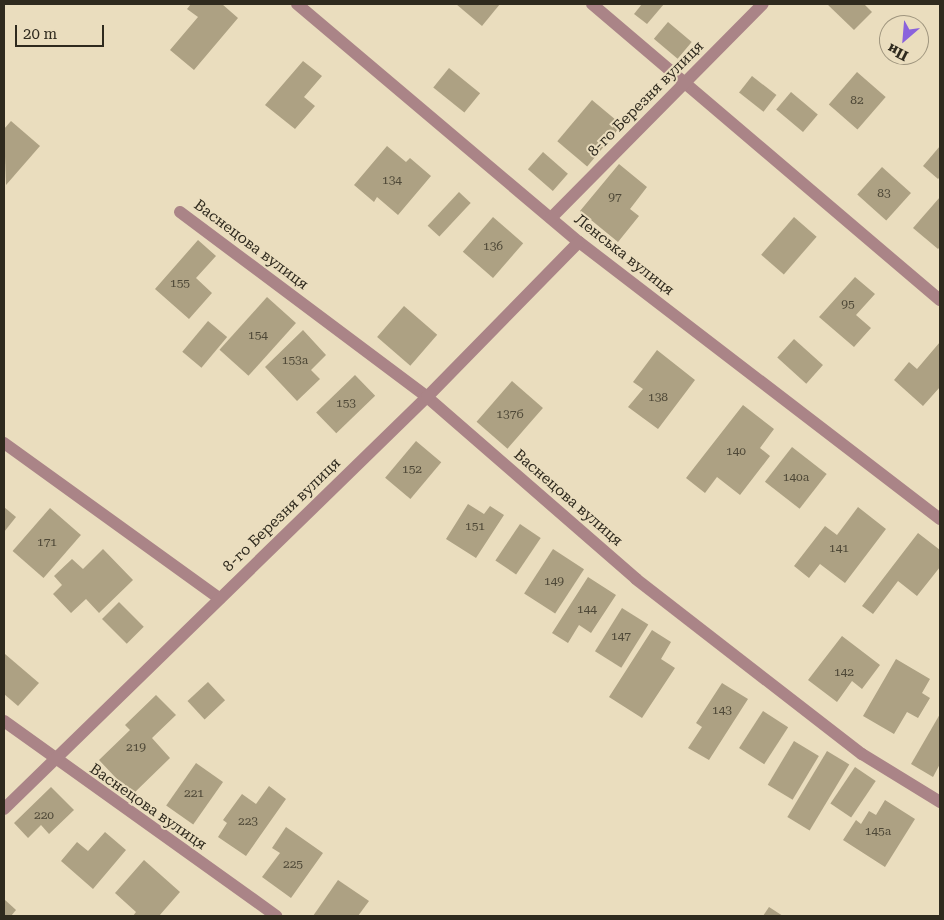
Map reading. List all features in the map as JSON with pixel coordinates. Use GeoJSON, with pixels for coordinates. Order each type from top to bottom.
{"type":"FeatureCollection","features":[{"type":"Feature","properties":{"kind":"street","name":"Ленська вулиця"},"geometry":{"type":"LineString","coordinates":[[297,4],[579,242],[940,518]]}},
{"type":"Feature","properties":{"kind":"street"},"geometry":{"type":"LineString","coordinates":[[592,4],[940,300]]}},
{"type":"Feature","properties":{"kind":"street","name":"8-го Березня вулиця"},"geometry":{"type":"LineString","coordinates":[[551,218],[763,4]]}},
{"type":"Feature","properties":{"kind":"street","name":"Васнецова вулиця"},"geometry":{"type":"LineString","coordinates":[[180,212],[427,397],[636,579],[862,754],[940,802]]}},
{"type":"Feature","properties":{"kind":"street","name":"8-го Березня вулиця"},"geometry":{"type":"LineString","coordinates":[[4,809],[427,397],[579,242]]}},
{"type":"Feature","properties":{"kind":"street"},"geometry":{"type":"LineString","coordinates":[[4,444],[220,599]]}},
{"type":"Feature","properties":{"kind":"street","name":"Васнецова вулиця"},"geometry":{"type":"LineString","coordinates":[[4,721],[54,760],[276,916]]}},
{"type":"Feature","properties":{"kind":"building"},"geometry":{"type":"Polygon","coordinates":[[[191,4],[222,4],[238,18],[194,70],[170,50],[198,17],[187,9],[191,4]]]}},
{"type":"Feature","properties":{"kind":"building"},"geometry":{"type":"Polygon","coordinates":[[[456,4],[500,4],[482,26],[456,4]]]}},
{"type":"Feature","properties":{"kind":"building"},"geometry":{"type":"Polygon","coordinates":[[[642,4],[664,4],[647,24],[634,14],[642,4]]]}},
{"type":"Feature","properties":{"kind":"building"},"geometry":{"type":"Polygon","coordinates":[[[827,4],[864,4],[872,12],[854,30],[827,4]]]}},
{"type":"Feature","properties":{"kind":"building"},"geometry":{"type":"Polygon","coordinates":[[[668,22],[692,42],[678,59],[654,39],[668,22]]]}},
{"type":"Feature","properties":{"kind":"building"},"geometry":{"type":"Polygon","coordinates":[[[303,61],[322,76],[304,97],[315,106],[295,129],[265,105],[303,61]]]}},
{"type":"Feature","properties":{"kind":"building"},"geometry":{"type":"Polygon","coordinates":[[[449,68],[480,93],[464,113],[433,87],[449,68]]]}},
{"type":"Feature","properties":{"kind":"building"},"geometry":{"type":"Polygon","coordinates":[[[857,72],[886,97],[857,129],[829,104],[857,72]]]}},
{"type":"Feature","properties":{"kind":"building"},"geometry":{"type":"Polygon","coordinates":[[[752,76],[776,95],[763,112],[739,93],[752,76]]]}},
{"type":"Feature","properties":{"kind":"building"},"geometry":{"type":"Polygon","coordinates":[[[791,92],[818,114],[803,132],[776,110],[791,92]]]}},
{"type":"Feature","properties":{"kind":"building"},"geometry":{"type":"Polygon","coordinates":[[[592,100],[622,125],[587,166],[557,141],[592,100]]]}},
{"type":"Feature","properties":{"kind":"building"},"geometry":{"type":"Polygon","coordinates":[[[11,121],[40,146],[6,185],[4,129],[11,121]]]}},
{"type":"Feature","properties":{"kind":"building"},"geometry":{"type":"Polygon","coordinates":[[[387,146],[406,162],[410,158],[431,176],[398,215],[377,197],[374,202],[354,185],[387,146]]]}},
{"type":"Feature","properties":{"kind":"building"},"geometry":{"type":"Polygon","coordinates":[[[940,146],[940,177],[938,179],[923,166],[940,146]]]}},
{"type":"Feature","properties":{"kind":"building"},"geometry":{"type":"Polygon","coordinates":[[[543,152],[568,174],[553,191],[528,169],[543,152]]]}},
{"type":"Feature","properties":{"kind":"building"},"geometry":{"type":"Polygon","coordinates":[[[619,164],[647,187],[630,209],[639,216],[618,242],[580,211],[619,164]]]}},
{"type":"Feature","properties":{"kind":"building"},"geometry":{"type":"Polygon","coordinates":[[[882,167],[911,193],[886,221],[857,194],[882,167]]]}},
{"type":"Feature","properties":{"kind":"building"},"geometry":{"type":"Polygon","coordinates":[[[459,192],[471,203],[439,237],[428,226],[459,192]]]}},
{"type":"Feature","properties":{"kind":"building"},"geometry":{"type":"Polygon","coordinates":[[[940,197],[940,247],[938,249],[913,228],[940,197]]]}},
{"type":"Feature","properties":{"kind":"building"},"geometry":{"type":"Polygon","coordinates":[[[493,217],[523,243],[493,278],[463,252],[493,217]]]}},
{"type":"Feature","properties":{"kind":"building"},"geometry":{"type":"Polygon","coordinates":[[[794,217],[817,237],[784,274],[761,255],[794,217]]]}},
{"type":"Feature","properties":{"kind":"building"},"geometry":{"type":"Polygon","coordinates":[[[198,240],[216,256],[196,278],[212,293],[189,319],[155,289],[198,240]]]}},
{"type":"Feature","properties":{"kind":"building"},"geometry":{"type":"Polygon","coordinates":[[[855,277],[875,294],[856,315],[871,328],[854,347],[819,317],[855,277]]]}},
{"type":"Feature","properties":{"kind":"building"},"geometry":{"type":"Polygon","coordinates":[[[267,297],[296,323],[248,376],[219,350],[267,297]]]}},
{"type":"Feature","properties":{"kind":"building"},"geometry":{"type":"Polygon","coordinates":[[[404,306],[437,335],[410,366],[377,337],[404,306]]]}},
{"type":"Feature","properties":{"kind":"building"},"geometry":{"type":"Polygon","coordinates":[[[208,321],[227,337],[201,368],[182,352],[208,321]]]}},
{"type":"Feature","properties":{"kind":"building"},"geometry":{"type":"Polygon","coordinates":[[[303,330],[326,355],[311,370],[320,379],[297,401],[265,367],[303,330]]]}},
{"type":"Feature","properties":{"kind":"building"},"geometry":{"type":"Polygon","coordinates":[[[794,339],[823,365],[806,384],[777,358],[794,339]]]}},
{"type":"Feature","properties":{"kind":"building"},"geometry":{"type":"Polygon","coordinates":[[[940,342],[940,387],[923,406],[894,380],[909,362],[917,369],[940,342]]]}},
{"type":"Feature","properties":{"kind":"building"},"geometry":{"type":"Polygon","coordinates":[[[657,350],[695,380],[658,429],[628,407],[643,389],[633,382],[657,350]]]}},
{"type":"Feature","properties":{"kind":"building"},"geometry":{"type":"Polygon","coordinates":[[[355,375],[375,396],[336,433],[316,413],[355,375]]]}},
{"type":"Feature","properties":{"kind":"building"},"geometry":{"type":"Polygon","coordinates":[[[512,381],[543,408],[508,449],[477,422],[512,381]]]}},
{"type":"Feature","properties":{"kind":"building"},"geometry":{"type":"Polygon","coordinates":[[[743,405],[774,429],[760,448],[770,456],[740,495],[717,477],[705,493],[686,478],[743,405]]]}},
{"type":"Feature","properties":{"kind":"building"},"geometry":{"type":"Polygon","coordinates":[[[416,441],[441,462],[410,499],[385,478],[416,441]]]}},
{"type":"Feature","properties":{"kind":"building"},"geometry":{"type":"Polygon","coordinates":[[[792,447],[827,474],[800,509],[765,482],[792,447]]]}},
{"type":"Feature","properties":{"kind":"building"},"geometry":{"type":"Polygon","coordinates":[[[468,504],[484,514],[490,506],[504,515],[476,558],[446,539],[468,504]]]}},
{"type":"Feature","properties":{"kind":"building"},"geometry":{"type":"Polygon","coordinates":[[[4,507],[16,517],[4,532],[4,507]]]}},
{"type":"Feature","properties":{"kind":"building"},"geometry":{"type":"Polygon","coordinates":[[[858,507],[886,529],[845,583],[820,564],[809,578],[794,566],[825,526],[837,535],[858,507]]]}},
{"type":"Feature","properties":{"kind":"building"},"geometry":{"type":"Polygon","coordinates":[[[50,508],[81,535],[44,578],[13,551],[50,508]]]}},
{"type":"Feature","properties":{"kind":"building"},"geometry":{"type":"Polygon","coordinates":[[[520,524],[541,538],[516,574],[495,560],[520,524]]]}},
{"type":"Feature","properties":{"kind":"building"},"geometry":{"type":"Polygon","coordinates":[[[918,533],[940,550],[940,567],[917,596],[898,581],[873,614],[862,606],[918,533]]]}},
{"type":"Feature","properties":{"kind":"building"},"geometry":{"type":"Polygon","coordinates":[[[103,549],[133,580],[99,613],[86,599],[71,613],[53,594],[62,585],[54,576],[72,559],[83,569],[103,549]]]}},
{"type":"Feature","properties":{"kind":"building"},"geometry":{"type":"Polygon","coordinates":[[[553,549],[584,569],[555,614],[524,593],[553,549]]]}},
{"type":"Feature","properties":{"kind":"building"},"geometry":{"type":"Polygon","coordinates":[[[588,577],[616,595],[591,633],[579,625],[568,643],[552,633],[588,577]]]}},
{"type":"Feature","properties":{"kind":"building"},"geometry":{"type":"Polygon","coordinates":[[[119,602],[144,627],[127,644],[102,619],[119,602]]]}},
{"type":"Feature","properties":{"kind":"building"},"geometry":{"type":"Polygon","coordinates":[[[622,608],[648,624],[621,668],[595,651],[622,608]]]}},
{"type":"Feature","properties":{"kind":"building"},"geometry":{"type":"Polygon","coordinates":[[[652,630],[671,642],[661,659],[675,668],[642,718],[609,697],[652,630]]]}},
{"type":"Feature","properties":{"kind":"building"},"geometry":{"type":"Polygon","coordinates":[[[842,636],[880,665],[862,689],[852,681],[837,702],[808,680],[842,636]]]}},
{"type":"Feature","properties":{"kind":"building"},"geometry":{"type":"Polygon","coordinates":[[[5,654],[39,683],[18,706],[4,694],[5,654]]]}},
{"type":"Feature","properties":{"kind":"building"},"geometry":{"type":"Polygon","coordinates":[[[896,659],[930,679],[922,693],[930,698],[918,718],[907,712],[894,734],[863,716],[896,659]]]}},
{"type":"Feature","properties":{"kind":"building"},"geometry":{"type":"Polygon","coordinates":[[[208,682],[225,700],[205,719],[188,701],[208,682]]]}},
{"type":"Feature","properties":{"kind":"building"},"geometry":{"type":"Polygon","coordinates":[[[722,683],[748,699],[709,760],[688,748],[702,727],[696,723],[722,683]]]}},
{"type":"Feature","properties":{"kind":"building"},"geometry":{"type":"Polygon","coordinates":[[[156,695],[176,715],[152,738],[170,758],[132,795],[99,760],[130,730],[125,725],[156,695]]]}},
{"type":"Feature","properties":{"kind":"building"},"geometry":{"type":"Polygon","coordinates":[[[763,711],[788,727],[764,764],[739,748],[763,711]]]}},
{"type":"Feature","properties":{"kind":"building"},"geometry":{"type":"Polygon","coordinates":[[[940,714],[940,764],[933,777],[911,764],[940,714]]]}},
{"type":"Feature","properties":{"kind":"building"},"geometry":{"type":"Polygon","coordinates":[[[794,741],[819,756],[793,800],[768,785],[794,741]]]}},
{"type":"Feature","properties":{"kind":"building"},"geometry":{"type":"Polygon","coordinates":[[[827,751],[849,764],[810,830],[787,817],[827,751]]]}},
{"type":"Feature","properties":{"kind":"building"},"geometry":{"type":"Polygon","coordinates":[[[196,763],[223,782],[193,825],[166,806],[196,763]]]}},
{"type":"Feature","properties":{"kind":"building"},"geometry":{"type":"Polygon","coordinates":[[[855,767],[876,781],[851,817],[830,803],[855,767]]]}},
{"type":"Feature","properties":{"kind":"building"},"geometry":{"type":"Polygon","coordinates":[[[269,786],[286,799],[246,856],[218,837],[227,823],[223,820],[242,794],[256,804],[269,786]]]}},
{"type":"Feature","properties":{"kind":"building"},"geometry":{"type":"Polygon","coordinates":[[[51,787],[74,810],[49,834],[41,825],[28,838],[14,823],[51,787]]]}},
{"type":"Feature","properties":{"kind":"building"},"geometry":{"type":"Polygon","coordinates":[[[885,800],[915,819],[885,867],[843,840],[856,820],[861,824],[869,811],[876,815],[885,800]]]}},
{"type":"Feature","properties":{"kind":"building"},"geometry":{"type":"Polygon","coordinates":[[[286,827],[323,853],[291,898],[262,877],[280,853],[272,848],[286,827]]]}},
{"type":"Feature","properties":{"kind":"building"},"geometry":{"type":"Polygon","coordinates":[[[105,832],[126,850],[93,889],[61,861],[77,842],[88,851],[105,832]]]}},
{"type":"Feature","properties":{"kind":"building"},"geometry":{"type":"Polygon","coordinates":[[[144,860],[180,892],[159,916],[133,916],[136,912],[115,893],[144,860]]]}},
{"type":"Feature","properties":{"kind":"building"},"geometry":{"type":"Polygon","coordinates":[[[338,880],[369,901],[358,916],[313,916],[338,880]]]}},
{"type":"Feature","properties":{"kind":"building"},"geometry":{"type":"Polygon","coordinates":[[[4,899],[16,910],[11,916],[4,916],[4,899]]]}},
{"type":"Feature","properties":{"kind":"building"},"geometry":{"type":"Polygon","coordinates":[[[769,907],[783,916],[763,916],[769,907]]]}}]}
